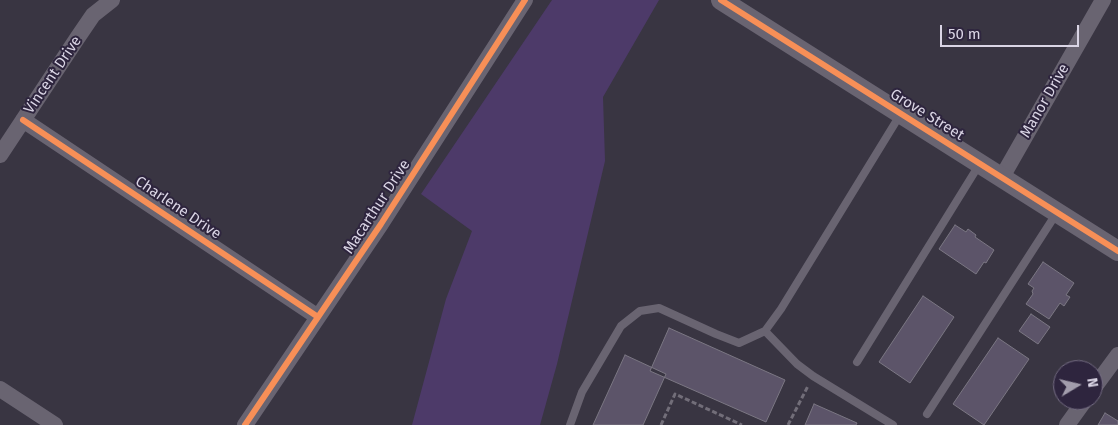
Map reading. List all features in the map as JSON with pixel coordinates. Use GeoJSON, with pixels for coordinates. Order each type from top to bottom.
{"type":"FeatureCollection","features":[{"type":"Feature","properties":{"kind":"street","name":"Vincent Drive"},"geometry":{"type":"LineString","coordinates":[[0,155],[78,37],[94,15],[112,0]]}},
{"type":"Feature","properties":{"kind":"street","name":"Macarthur Drive"},"geometry":{"type":"LineString","coordinates":[[246,425],[381,224],[525,0]]}},
{"type":"Feature","properties":{"kind":"street","name":"Grove Street"},"geometry":{"type":"LineString","coordinates":[[721,0],[1118,251]]}},
{"type":"Feature","properties":{"kind":"street","name":"Manor Drive"},"geometry":{"type":"LineString","coordinates":[[1002,177],[1103,0]]}},
{"type":"Feature","properties":{"kind":"street","name":"Charlene Drive"},"geometry":{"type":"LineString","coordinates":[[23,120],[318,317]]}},
{"type":"Feature","properties":{"kind":"street"},"geometry":{"type":"LineString","coordinates":[[1103,375],[1118,355]]}},
{"type":"Feature","properties":{"kind":"street"},"geometry":{"type":"LineString","coordinates":[[0,389],[55,425]]}},
{"type":"Feature","properties":{"kind":"street"},"geometry":{"type":"LineString","coordinates":[[1067,425],[1078,410]]}},
{"type":"Feature","properties":{"kind":"lane"},"geometry":{"type":"LineString","coordinates":[[570,425],[582,392],[621,326],[640,311],[659,308],[739,343],[765,330],[781,310],[901,113]]}},
{"type":"Feature","properties":{"kind":"lane"},"geometry":{"type":"LineString","coordinates":[[857,362],[980,163]]}},
{"type":"Feature","properties":{"kind":"lane"},"geometry":{"type":"LineString","coordinates":[[927,414],[1057,212]]}},
{"type":"Feature","properties":{"kind":"lane"},"geometry":{"type":"LineString","coordinates":[[765,330],[796,364],[822,383],[894,425]]}},
{"type":"Feature","properties":{"kind":"path"},"geometry":{"type":"LineString","coordinates":[[788,425],[813,376]]}},
{"type":"Feature","properties":{"kind":"path"},"geometry":{"type":"LineString","coordinates":[[661,425],[675,394],[742,425]]}},
{"type":"Feature","properties":{"kind":"shaded area"},"geometry":{"type":"Polygon","coordinates":[[[552,0],[659,0],[603,97],[605,161],[557,364],[540,425],[412,425],[446,299],[472,231],[421,194],[552,0]]]}},
{"type":"Feature","properties":{"kind":"building"},"geometry":{"type":"Polygon","coordinates":[[[955,225],[966,232],[968,229],[976,235],[975,237],[994,250],[976,274],[939,249],[955,225]]]}},
{"type":"Feature","properties":{"kind":"building"},"geometry":{"type":"Polygon","coordinates":[[[1043,262],[1074,283],[1066,295],[1070,297],[1064,306],[1060,303],[1049,319],[1026,304],[1033,294],[1034,288],[1028,284],[1043,262]]]}},
{"type":"Feature","properties":{"kind":"building"},"geometry":{"type":"Polygon","coordinates":[[[923,296],[954,317],[910,383],[879,362],[923,296]]]}},
{"type":"Feature","properties":{"kind":"building"},"geometry":{"type":"Polygon","coordinates":[[[1031,314],[1050,327],[1038,344],[1019,331],[1031,314]]]}},
{"type":"Feature","properties":{"kind":"building"},"geometry":{"type":"Polygon","coordinates":[[[669,328],[785,380],[766,422],[650,371],[669,328]]]}},
{"type":"Feature","properties":{"kind":"building"},"geometry":{"type":"Polygon","coordinates":[[[998,338],[1029,359],[984,425],[953,404],[998,338]]]}},
{"type":"Feature","properties":{"kind":"building"},"geometry":{"type":"Polygon","coordinates":[[[625,355],[666,374],[643,425],[593,425],[625,355]]]}},
{"type":"Feature","properties":{"kind":"building"},"geometry":{"type":"Polygon","coordinates":[[[814,404],[857,423],[856,425],[805,425],[814,404]]]}},
{"type":"Feature","properties":{"kind":"building"},"geometry":{"type":"Polygon","coordinates":[[[1105,413],[1118,421],[1118,425],[1098,425],[1105,413]]]}},
{"type":"Feature","properties":{"kind":"cycle path"},"geometry":{"type":"LineString","coordinates":[[245,425],[381,224],[525,0]]}},
{"type":"Feature","properties":{"kind":"cycle path"},"geometry":{"type":"LineString","coordinates":[[721,0],[1118,251]]}},
{"type":"Feature","properties":{"kind":"cycle path"},"geometry":{"type":"LineString","coordinates":[[23,120],[318,317]]}}]}
